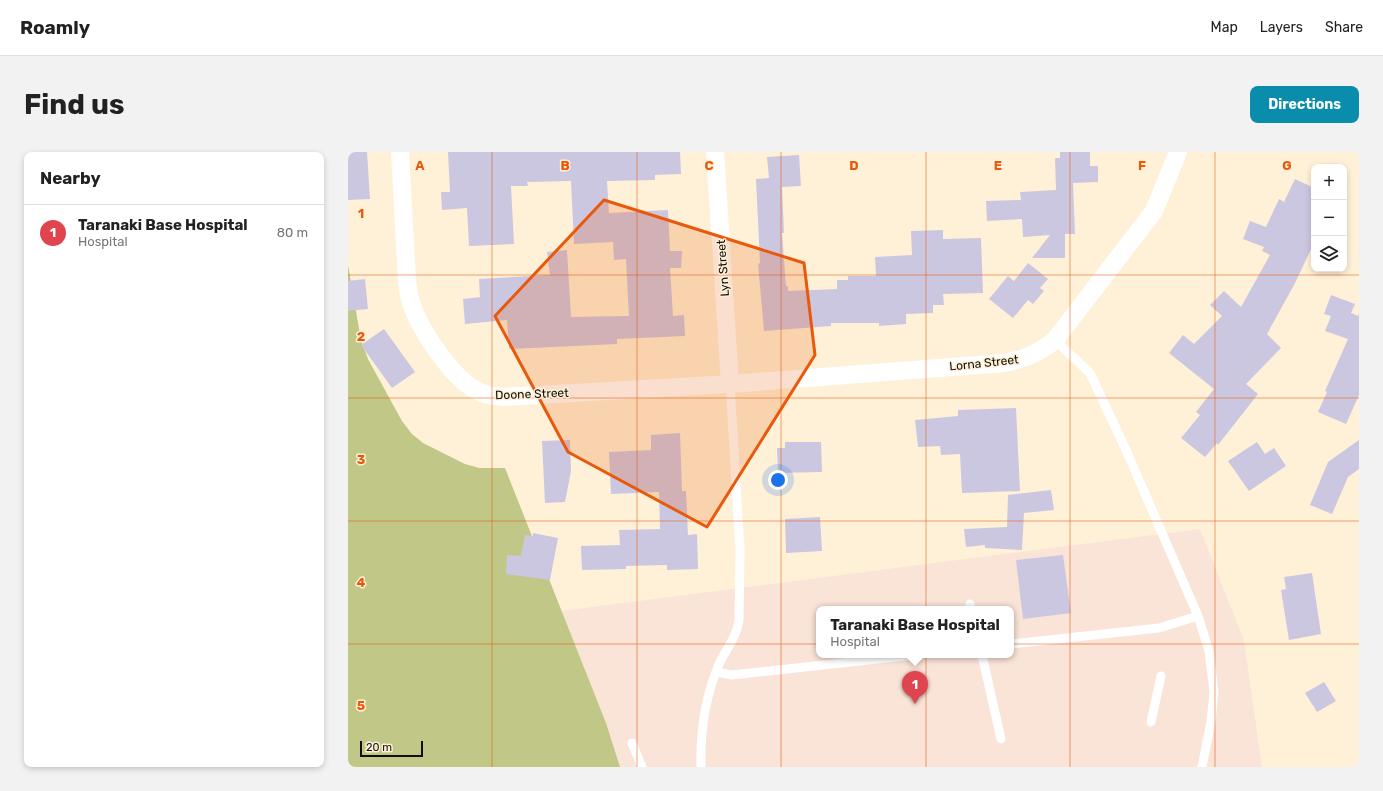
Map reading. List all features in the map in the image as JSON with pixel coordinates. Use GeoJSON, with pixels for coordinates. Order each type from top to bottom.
{"type":"FeatureCollection","features":[{"type":"Feature","properties":{"kind":"street","name":"Doone Street"},"geometry":{"type":"LineString","coordinates":[[400,152],[410,299],[416,316],[439,352],[463,381],[473,388],[491,396],[503,397],[730,384]]}},
{"type":"Feature","properties":{"kind":"street","name":"Lyn Street"},"geometry":{"type":"LineString","coordinates":[[716,152],[730,384]]}},
{"type":"Feature","properties":{"kind":"street","name":"Lorna Street"},"geometry":{"type":"LineString","coordinates":[[730,384],[1004,363],[1022,360],[1040,352],[1055,340],[1154,211],[1178,152]]}},
{"type":"Feature","properties":{"kind":"lane"},"geometry":{"type":"LineString","coordinates":[[1055,340],[1090,373],[1126,450],[1198,616],[1209,651],[1214,692],[1211,721],[1202,767]]}},
{"type":"Feature","properties":{"kind":"lane"},"geometry":{"type":"LineString","coordinates":[[702,767],[701,748],[706,707],[716,672],[738,628],[740,613],[740,550],[730,384]]}},
{"type":"Feature","properties":{"kind":"lane"},"geometry":{"type":"LineString","coordinates":[[1014,644],[1159,628],[1198,616]]}},
{"type":"Feature","properties":{"kind":"lane"},"geometry":{"type":"LineString","coordinates":[[716,672],[732,675],[887,658]]}},
{"type":"Feature","properties":{"kind":"lane"},"geometry":{"type":"LineString","coordinates":[[983,658],[1001,738]]}},
{"type":"Feature","properties":{"kind":"lane"},"geometry":{"type":"LineString","coordinates":[[1151,722],[1161,676]]}},
{"type":"Feature","properties":{"kind":"lane"},"geometry":{"type":"LineString","coordinates":[[632,743],[642,767]]}},
{"type":"Feature","properties":{"kind":"highlighted area"},"geometry":{"type":"Polygon","coordinates":[[[604,200],[804,263],[815,355],[707,527],[568,452],[495,316],[604,200]]]}},
{"type":"Feature","properties":{"kind":"shaded area"},"geometry":{"type":"Polygon","coordinates":[[[1200,529],[1244,641],[1262,767],[586,767],[561,611],[1200,529]]]}},
{"type":"Feature","properties":{"kind":"green space"},"geometry":{"type":"Polygon","coordinates":[[[348,265],[361,340],[368,359],[402,421],[412,434],[423,443],[465,464],[479,468],[505,468],[606,723],[620,767],[348,767],[348,265]]]}},
{"type":"Feature","properties":{"kind":"building"},"geometry":{"type":"Polygon","coordinates":[[[348,152],[367,152],[370,199],[348,200],[348,152]]]}},
{"type":"Feature","properties":{"kind":"building"},"geometry":{"type":"Polygon","coordinates":[[[448,152],[680,152],[681,174],[655,175],[655,180],[607,181],[609,213],[668,210],[670,251],[682,251],[681,268],[670,268],[673,316],[684,315],[685,336],[617,339],[617,344],[509,349],[507,320],[465,324],[463,299],[480,297],[479,279],[550,275],[547,252],[567,250],[571,317],[629,316],[626,259],[614,260],[613,242],[574,244],[571,181],[527,182],[528,186],[511,186],[514,244],[469,246],[467,208],[442,210],[441,192],[450,192],[448,152]]]}},
{"type":"Feature","properties":{"kind":"building"},"geometry":{"type":"Polygon","coordinates":[[[1060,152],[1090,152],[1090,166],[1098,166],[1098,182],[1073,183],[1075,234],[1065,234],[1065,258],[1032,258],[1050,235],[1023,237],[1022,219],[987,221],[986,201],[1021,200],[1020,192],[1056,190],[1055,158],[1060,158],[1060,152]]]}},
{"type":"Feature","properties":{"kind":"building"},"geometry":{"type":"Polygon","coordinates":[[[799,155],[801,186],[782,187],[784,233],[782,233],[786,286],[788,286],[788,291],[837,289],[837,280],[848,280],[848,276],[876,276],[875,257],[912,255],[911,231],[943,230],[943,239],[981,238],[983,293],[943,294],[944,305],[933,305],[933,313],[906,314],[906,324],[879,326],[879,323],[831,323],[831,326],[764,331],[758,264],[760,263],[756,179],[769,178],[767,157],[799,155]]]}},
{"type":"Feature","properties":{"kind":"building"},"geometry":{"type":"Polygon","coordinates":[[[1295,179],[1311,187],[1311,249],[1294,285],[1267,334],[1281,348],[1246,384],[1258,394],[1218,445],[1217,443],[1205,457],[1181,438],[1200,415],[1196,412],[1214,389],[1169,353],[1183,335],[1194,344],[1222,316],[1210,305],[1224,291],[1241,307],[1270,255],[1262,251],[1264,247],[1243,239],[1250,221],[1266,227],[1279,199],[1284,202],[1295,179]]]}},
{"type":"Feature","properties":{"kind":"building"},"geometry":{"type":"Polygon","coordinates":[[[1028,263],[1048,279],[1040,288],[1044,291],[1033,304],[1028,300],[1013,318],[989,299],[1008,276],[1014,281],[1028,263]]]}},
{"type":"Feature","properties":{"kind":"building"},"geometry":{"type":"Polygon","coordinates":[[[365,279],[368,309],[348,311],[348,281],[365,279]]]}},
{"type":"Feature","properties":{"kind":"building"},"geometry":{"type":"Polygon","coordinates":[[[1331,295],[1355,304],[1351,313],[1358,316],[1359,313],[1359,395],[1346,424],[1318,412],[1327,392],[1325,391],[1348,339],[1325,331],[1331,316],[1324,314],[1331,295]]]}},
{"type":"Feature","properties":{"kind":"building"},"geometry":{"type":"Polygon","coordinates":[[[384,329],[415,372],[392,388],[361,345],[384,329]]]}},
{"type":"Feature","properties":{"kind":"building"},"geometry":{"type":"Polygon","coordinates":[[[1016,408],[1020,491],[962,493],[960,454],[941,455],[940,446],[918,447],[915,420],[958,416],[958,410],[1016,408]]]}},
{"type":"Feature","properties":{"kind":"building"},"geometry":{"type":"Polygon","coordinates":[[[680,433],[682,491],[686,491],[688,535],[697,534],[698,569],[667,570],[667,565],[626,566],[626,569],[582,570],[581,546],[620,545],[619,530],[660,529],[659,492],[611,494],[609,452],[651,450],[651,435],[680,433]]]}},
{"type":"Feature","properties":{"kind":"building"},"geometry":{"type":"Polygon","coordinates":[[[570,440],[571,471],[565,502],[545,503],[542,441],[570,440]]]}},
{"type":"Feature","properties":{"kind":"building"},"geometry":{"type":"Polygon","coordinates":[[[1359,440],[1359,469],[1348,477],[1332,514],[1310,505],[1328,462],[1359,440]]]}},
{"type":"Feature","properties":{"kind":"building"},"geometry":{"type":"Polygon","coordinates":[[[785,442],[821,442],[822,472],[778,473],[777,448],[785,448],[785,442]]]}},
{"type":"Feature","properties":{"kind":"building"},"geometry":{"type":"Polygon","coordinates":[[[1257,442],[1265,454],[1274,448],[1286,466],[1249,491],[1228,461],[1257,442]]]}},
{"type":"Feature","properties":{"kind":"building"},"geometry":{"type":"Polygon","coordinates":[[[1051,490],[1054,510],[1024,513],[1022,550],[985,548],[985,545],[966,547],[964,529],[1007,527],[1008,495],[1051,490]]]}},
{"type":"Feature","properties":{"kind":"building"},"geometry":{"type":"Polygon","coordinates":[[[820,517],[822,551],[786,553],[785,519],[820,517]]]}},
{"type":"Feature","properties":{"kind":"building"},"geometry":{"type":"Polygon","coordinates":[[[533,533],[558,538],[550,580],[506,574],[507,555],[521,556],[525,535],[533,536],[533,533]]]}},
{"type":"Feature","properties":{"kind":"building"},"geometry":{"type":"Polygon","coordinates":[[[1063,555],[1071,613],[1023,619],[1016,560],[1063,555]]]}},
{"type":"Feature","properties":{"kind":"building"},"geometry":{"type":"Polygon","coordinates":[[[1312,573],[1321,634],[1289,640],[1281,590],[1286,589],[1284,577],[1312,573]]]}},
{"type":"Feature","properties":{"kind":"building"},"geometry":{"type":"Polygon","coordinates":[[[1324,682],[1336,701],[1317,712],[1305,693],[1324,682]]]}},
{"type":"Feature","properties":{"kind":"place","name":"Taranaki Base Hospital"},"geometry":{"type":"Point","coordinates":[915,704]}}]}
